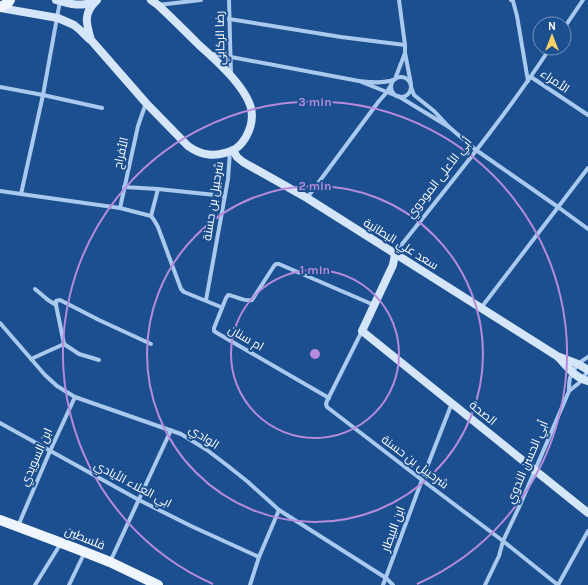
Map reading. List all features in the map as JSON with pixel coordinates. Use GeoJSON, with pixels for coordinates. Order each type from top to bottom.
{"type":"FeatureCollection","features":[{"type":"Feature","properties":{"kind":"main road"},"geometry":{"type":"LineString","coordinates":[[0,8],[10,0]]}},
{"type":"Feature","properties":{"kind":"main road"},"geometry":{"type":"LineString","coordinates":[[59,0],[75,5],[90,3],[96,0]]}},
{"type":"Feature","properties":{"kind":"main road"},"geometry":{"type":"LineString","coordinates":[[90,40],[87,13],[96,0]]}},
{"type":"Feature","properties":{"kind":"main road"},"geometry":{"type":"LineString","coordinates":[[0,8],[58,18],[74,25],[90,40],[146,103],[188,146],[204,154],[215,155],[232,151],[244,141],[249,132],[252,121],[251,109],[248,100],[231,75],[154,2]]}},
{"type":"Feature","properties":{"kind":"main road","name":"سعد علي البطانية"},"geometry":{"type":"LineString","coordinates":[[232,151],[243,162],[307,198],[557,356],[578,364],[588,371]]}},
{"type":"Feature","properties":{"kind":"main road","name":"أبي الأعلى المودوي"},"geometry":{"type":"LineString","coordinates":[[362,331],[393,265],[395,254]]}},
{"type":"Feature","properties":{"kind":"main road","name":"الصحة"},"geometry":{"type":"LineString","coordinates":[[362,331],[588,513]]}},
{"type":"Feature","properties":{"kind":"main road","name":"سعد علي البطانية"},"geometry":{"type":"LineString","coordinates":[[557,356],[572,372],[585,381]]}},
{"type":"Feature","properties":{"kind":"main road","name":"فلسطين"},"geometry":{"type":"LineString","coordinates":[[0,520],[61,542],[110,562],[158,585]]}},
{"type":"Feature","properties":{"kind":"main road","name":"فلسطين"},"geometry":{"type":"LineString","coordinates":[[0,527],[58,548],[143,585]]}},
{"type":"Feature","properties":{"kind":"street"},"geometry":{"type":"LineString","coordinates":[[21,194],[43,95],[58,18],[59,0]]}},
{"type":"Feature","properties":{"kind":"street"},"geometry":{"type":"LineString","coordinates":[[154,2],[201,0]]}},
{"type":"Feature","properties":{"kind":"street","name":"رضا الركابي"},"geometry":{"type":"LineString","coordinates":[[229,0],[231,75]]}},
{"type":"Feature","properties":{"kind":"street"},"geometry":{"type":"LineString","coordinates":[[399,0],[405,53],[414,95],[434,111],[449,127],[476,150],[588,229]]}},
{"type":"Feature","properties":{"kind":"street"},"geometry":{"type":"LineString","coordinates":[[511,0],[517,16],[530,79]]}},
{"type":"Feature","properties":{"kind":"street"},"geometry":{"type":"LineString","coordinates":[[572,16],[582,0]]}},
{"type":"Feature","properties":{"kind":"street"},"geometry":{"type":"LineString","coordinates":[[230,19],[341,37],[405,45]]}},
{"type":"Feature","properties":{"kind":"street"},"geometry":{"type":"LineString","coordinates":[[307,198],[387,92],[405,53]]}},
{"type":"Feature","properties":{"kind":"street"},"geometry":{"type":"LineString","coordinates":[[209,54],[359,81],[388,82],[404,77],[411,85],[407,94],[398,96],[359,81]]}},
{"type":"Feature","properties":{"kind":"street","name":"أبي الأعلى المودوي"},"geometry":{"type":"LineString","coordinates":[[395,254],[530,79],[545,56]]}},
{"type":"Feature","properties":{"kind":"street","name":"الأمراء"},"geometry":{"type":"LineString","coordinates":[[530,79],[588,116]]}},
{"type":"Feature","properties":{"kind":"street"},"geometry":{"type":"LineString","coordinates":[[393,81],[392,91],[398,96],[449,127]]}},
{"type":"Feature","properties":{"kind":"street"},"geometry":{"type":"LineString","coordinates":[[0,87],[102,108]]}},
{"type":"Feature","properties":{"kind":"street","name":"الأفراح"},"geometry":{"type":"LineString","coordinates":[[120,208],[138,126],[146,103]]}},
{"type":"Feature","properties":{"kind":"street","name":"شرحبيل بن حسنة"},"geometry":{"type":"LineString","coordinates":[[206,300],[232,151]]}},
{"type":"Feature","properties":{"kind":"street"},"geometry":{"type":"LineString","coordinates":[[481,308],[588,168]]}},
{"type":"Feature","properties":{"kind":"street"},"geometry":{"type":"LineString","coordinates":[[124,188],[158,189],[225,196]]}},
{"type":"Feature","properties":{"kind":"street"},"geometry":{"type":"LineString","coordinates":[[151,216],[158,189]]}},
{"type":"Feature","properties":{"kind":"street"},"geometry":{"type":"LineString","coordinates":[[0,191],[120,208],[151,216],[158,227],[181,289],[184,292],[221,307],[228,296],[249,301],[252,300],[276,264],[375,305]]}},
{"type":"Feature","properties":{"kind":"street"},"geometry":{"type":"LineString","coordinates":[[35,289],[56,305]]}},
{"type":"Feature","properties":{"kind":"street"},"geometry":{"type":"LineString","coordinates":[[99,360],[79,354],[64,344],[56,301],[60,300],[151,344]]}},
{"type":"Feature","properties":{"kind":"street","name":"ام سنان"},"geometry":{"type":"LineString","coordinates":[[221,307],[214,331],[329,398]]}},
{"type":"Feature","properties":{"kind":"street","name":"الوادي"},"geometry":{"type":"LineString","coordinates":[[0,323],[45,375],[57,386],[75,397],[181,434],[228,466],[279,510],[386,578],[393,585]]}},
{"type":"Feature","properties":{"kind":"street"},"geometry":{"type":"LineString","coordinates":[[329,398],[362,331]]}},
{"type":"Feature","properties":{"kind":"street"},"geometry":{"type":"LineString","coordinates":[[31,359],[64,344]]}},
{"type":"Feature","properties":{"kind":"street","name":"أبي الحسن الندوي"},"geometry":{"type":"LineString","coordinates":[[485,585],[499,556],[503,541],[569,392],[572,372],[583,359],[588,357]]}},
{"type":"Feature","properties":{"kind":"street","name":"أبي الحسن الندوي"},"geometry":{"type":"LineString","coordinates":[[569,392],[585,381],[588,371]]}},
{"type":"Feature","properties":{"kind":"street","name":"ابن السويدي"},"geometry":{"type":"LineString","coordinates":[[18,526],[75,397]]}},
{"type":"Feature","properties":{"kind":"street","name":"شرحبيل بن حسنة"},"geometry":{"type":"LineString","coordinates":[[329,398],[326,404],[329,409],[503,541],[558,585]]}},
{"type":"Feature","properties":{"kind":"street","name":"ابن البيطار"},"geometry":{"type":"LineString","coordinates":[[383,585],[452,403]]}},
{"type":"Feature","properties":{"kind":"street","name":"ابي العلاء الأيادي"},"geometry":{"type":"LineString","coordinates":[[0,424],[139,500],[259,557]]}},
{"type":"Feature","properties":{"kind":"street"},"geometry":{"type":"LineString","coordinates":[[110,562],[171,430]]}},
{"type":"Feature","properties":{"kind":"street"},"geometry":{"type":"LineString","coordinates":[[250,585],[259,557],[279,510]]}},
{"type":"Feature","properties":{"kind":"street"},"geometry":{"type":"LineString","coordinates":[[558,585],[588,531]]}},
{"type":"Feature","properties":{"kind":"street"},"geometry":{"type":"LineString","coordinates":[[35,585],[58,548]]}},
{"type":"Feature","properties":{"kind":"street"},"geometry":{"type":"LineString","coordinates":[[68,585],[82,558]]}}]}
